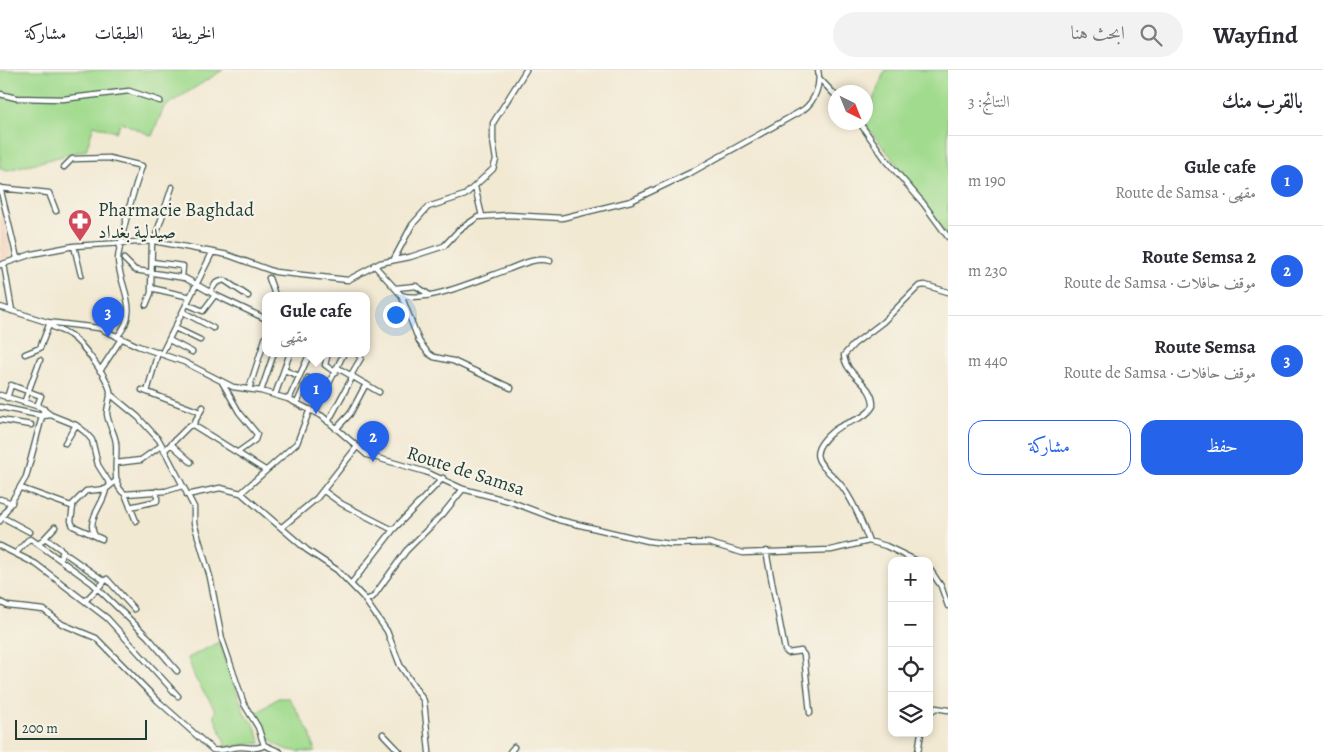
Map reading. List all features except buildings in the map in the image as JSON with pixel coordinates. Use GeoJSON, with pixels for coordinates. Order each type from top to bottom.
{"type":"FeatureCollection","features":[{"type":"Feature","properties":{"kind":"street"},"geometry":{"type":"LineString","coordinates":[[394,259],[412,225],[428,207],[462,196],[475,186],[495,165],[494,123],[526,70]]}},
{"type":"Feature","properties":{"kind":"street"},"geometry":{"type":"LineString","coordinates":[[12,311],[2,264],[17,258],[74,246],[153,241],[228,256],[275,272],[342,280],[358,276],[374,265],[394,259],[410,257],[444,246],[459,230],[482,216],[508,215],[562,218],[631,201],[692,172],[803,110],[813,99],[819,78],[818,70]]}},
{"type":"Feature","properties":{"kind":"street"},"geometry":{"type":"LineString","coordinates":[[819,78],[828,88]]}},
{"type":"Feature","properties":{"kind":"street"},"geometry":{"type":"LineString","coordinates":[[0,94],[16,98],[45,99],[129,91],[160,101]]}},
{"type":"Feature","properties":{"kind":"street"},"geometry":{"type":"LineString","coordinates":[[865,130],[894,170],[923,203],[948,237]]}},
{"type":"Feature","properties":{"kind":"street"},"geometry":{"type":"LineString","coordinates":[[64,167],[72,160],[110,158],[142,166],[129,204],[118,262],[128,298],[129,311],[125,327],[100,371]]}},
{"type":"Feature","properties":{"kind":"street"},"geometry":{"type":"LineString","coordinates":[[475,186],[482,216]]}},
{"type":"Feature","properties":{"kind":"street"},"geometry":{"type":"LineString","coordinates":[[17,258],[2,207],[0,187],[49,193],[56,211]]}},
{"type":"Feature","properties":{"kind":"street"},"geometry":{"type":"LineString","coordinates":[[146,305],[151,288],[153,241],[172,187]]}},
{"type":"Feature","properties":{"kind":"street"},"geometry":{"type":"LineString","coordinates":[[74,246],[82,274]]}},
{"type":"Feature","properties":{"kind":"street"},"geometry":{"type":"LineString","coordinates":[[164,451],[189,426],[193,425],[202,409],[144,391],[160,353],[169,340],[212,253]]}},
{"type":"Feature","properties":{"kind":"street"},"geometry":{"type":"LineString","coordinates":[[124,259],[135,270],[182,277],[262,317]]}},
{"type":"Feature","properties":{"kind":"street"},"geometry":{"type":"LineString","coordinates":[[401,295],[410,298],[450,290],[528,262],[542,259],[550,261]]}},
{"type":"Feature","properties":{"kind":"street"},"geometry":{"type":"LineString","coordinates":[[152,262],[182,266],[182,277]]}},
{"type":"Feature","properties":{"kind":"street"},"geometry":{"type":"LineString","coordinates":[[374,265],[401,295],[420,341],[428,353],[434,357],[453,361],[511,388]]}},
{"type":"Feature","properties":{"kind":"street"},"geometry":{"type":"LineString","coordinates":[[269,278],[274,292]]}},
{"type":"Feature","properties":{"kind":"street"},"geometry":{"type":"LineString","coordinates":[[210,292],[216,283],[224,280],[248,296]]}},
{"type":"Feature","properties":{"kind":"street"},"geometry":{"type":"LineString","coordinates":[[396,288],[414,285],[428,294]]}},
{"type":"Feature","properties":{"kind":"street"},"geometry":{"type":"LineString","coordinates":[[908,557],[870,541],[843,487],[821,467],[818,458],[819,449],[830,433],[843,424],[863,417],[873,406],[874,399],[870,391],[848,367],[844,355],[919,286],[925,285],[948,292]]}},
{"type":"Feature","properties":{"kind":"street"},"geometry":{"type":"LineString","coordinates":[[151,288],[190,296]]}},
{"type":"Feature","properties":{"kind":"street"},"geometry":{"type":"LineString","coordinates":[[187,304],[203,311],[216,295]]}},
{"type":"Feature","properties":{"kind":"street","name":"Route de Samsa"},"geometry":{"type":"LineString","coordinates":[[0,306],[48,323],[88,326],[160,353],[222,382],[289,399],[313,411],[336,428],[356,448],[374,458],[443,478],[463,488],[497,496],[559,520],[648,541],[671,544],[708,543],[744,553],[831,550],[870,541]]}},
{"type":"Feature","properties":{"kind":"street"},"geometry":{"type":"LineString","coordinates":[[183,312],[213,328]]}},
{"type":"Feature","properties":{"kind":"street"},"geometry":{"type":"LineString","coordinates":[[25,354],[40,348],[48,323],[72,337],[100,371],[108,384],[110,394],[107,412],[116,444],[117,480],[136,521]]}},
{"type":"Feature","properties":{"kind":"street"},"geometry":{"type":"LineString","coordinates":[[175,328],[200,340]]}},
{"type":"Feature","properties":{"kind":"street"},"geometry":{"type":"LineString","coordinates":[[169,340],[192,352]]}},
{"type":"Feature","properties":{"kind":"street"},"geometry":{"type":"LineString","coordinates":[[249,389],[262,348]]}},
{"type":"Feature","properties":{"kind":"street"},"geometry":{"type":"LineString","coordinates":[[262,391],[273,357]]}},
{"type":"Feature","properties":{"kind":"street"},"geometry":{"type":"LineString","coordinates":[[276,395],[289,357]]}},
{"type":"Feature","properties":{"kind":"street"},"geometry":{"type":"LineString","coordinates":[[289,399],[308,357]]}},
{"type":"Feature","properties":{"kind":"street"},"geometry":{"type":"LineString","coordinates":[[327,357],[325,365],[352,376],[379,392]]}},
{"type":"Feature","properties":{"kind":"street"},"geometry":{"type":"LineString","coordinates":[[241,493],[297,443],[342,357]]}},
{"type":"Feature","properties":{"kind":"street"},"geometry":{"type":"LineString","coordinates":[[328,422],[360,357]]}},
{"type":"Feature","properties":{"kind":"street"},"geometry":{"type":"LineString","coordinates":[[24,403],[40,360]]}},
{"type":"Feature","properties":{"kind":"street"},"geometry":{"type":"LineString","coordinates":[[284,370],[299,376]]}},
{"type":"Feature","properties":{"kind":"street"},"geometry":{"type":"LineString","coordinates":[[297,403],[308,378]]}},
{"type":"Feature","properties":{"kind":"street"},"geometry":{"type":"LineString","coordinates":[[222,382],[239,412],[257,434],[255,440],[238,452]]}},
{"type":"Feature","properties":{"kind":"street"},"geometry":{"type":"LineString","coordinates":[[336,428],[348,417],[366,384]]}},
{"type":"Feature","properties":{"kind":"street"},"geometry":{"type":"LineString","coordinates":[[7,398],[11,385],[41,396],[37,406]]}},
{"type":"Feature","properties":{"kind":"street"},"geometry":{"type":"LineString","coordinates":[[110,394],[138,416],[162,445],[194,507],[194,523],[210,577],[222,639],[241,697],[248,713],[258,727],[264,746]]}},
{"type":"Feature","properties":{"kind":"street"},"geometry":{"type":"LineString","coordinates":[[0,395],[37,406],[51,415],[76,425],[92,440],[98,465],[110,484]]}},
{"type":"Feature","properties":{"kind":"street"},"geometry":{"type":"LineString","coordinates":[[0,407],[43,416],[51,415]]}},
{"type":"Feature","properties":{"kind":"street"},"geometry":{"type":"LineString","coordinates":[[30,532],[1,519],[21,488],[31,464],[44,409]]}},
{"type":"Feature","properties":{"kind":"street"},"geometry":{"type":"LineString","coordinates":[[0,420],[31,425]]}},
{"type":"Feature","properties":{"kind":"street"},"geometry":{"type":"LineString","coordinates":[[65,443],[76,425]]}},
{"type":"Feature","properties":{"kind":"street"},"geometry":{"type":"LineString","coordinates":[[193,425],[265,470]]}},
{"type":"Feature","properties":{"kind":"street"},"geometry":{"type":"LineString","coordinates":[[171,444],[191,462]]}},
{"type":"Feature","properties":{"kind":"street"},"geometry":{"type":"LineString","coordinates":[[116,463],[139,460],[162,445]]}},
{"type":"Feature","properties":{"kind":"street"},"geometry":{"type":"LineString","coordinates":[[282,527],[324,491],[356,448]]}},
{"type":"Feature","properties":{"kind":"street"},"geometry":{"type":"LineString","coordinates":[[351,584],[393,530],[443,478]]}},
{"type":"Feature","properties":{"kind":"street"},"geometry":{"type":"LineString","coordinates":[[106,490],[86,491],[73,506],[72,524],[99,538],[92,529],[94,515],[106,490],[110,484],[117,480]]}},
{"type":"Feature","properties":{"kind":"street"},"geometry":{"type":"LineString","coordinates":[[125,494],[182,486]]}},
{"type":"Feature","properties":{"kind":"street"},"geometry":{"type":"LineString","coordinates":[[21,488],[67,506],[73,506]]}},
{"type":"Feature","properties":{"kind":"street"},"geometry":{"type":"LineString","coordinates":[[187,495],[220,488],[241,493],[307,550],[337,570],[351,584],[387,631],[400,665],[424,701],[429,752]]}},
{"type":"Feature","properties":{"kind":"street"},"geometry":{"type":"LineString","coordinates":[[364,599],[368,600],[373,597],[406,551],[443,514],[463,488]]}},
{"type":"Feature","properties":{"kind":"street"},"geometry":{"type":"LineString","coordinates":[[130,507],[157,501],[157,491]]}},
{"type":"Feature","properties":{"kind":"street"},"geometry":{"type":"LineString","coordinates":[[324,491],[342,504],[393,530]]}},
{"type":"Feature","properties":{"kind":"street"},"geometry":{"type":"LineString","coordinates":[[0,499],[12,503]]}},
{"type":"Feature","properties":{"kind":"street"},"geometry":{"type":"LineString","coordinates":[[39,544],[55,527]]}},
{"type":"Feature","properties":{"kind":"street"},"geometry":{"type":"LineString","coordinates":[[45,538],[104,580],[109,581],[134,609]]}},
{"type":"Feature","properties":{"kind":"street"},"geometry":{"type":"LineString","coordinates":[[16,553],[30,539],[60,559],[97,587],[148,637],[177,671]]}},
{"type":"Feature","properties":{"kind":"street"},"geometry":{"type":"LineString","coordinates":[[0,546],[36,564],[86,600],[112,623],[178,696]]}},
{"type":"Feature","properties":{"kind":"street"},"geometry":{"type":"LineString","coordinates":[[766,551],[785,650],[788,653],[801,651],[804,655],[810,712]]}},
{"type":"Feature","properties":{"kind":"street"},"geometry":{"type":"LineString","coordinates":[[60,559],[63,552]]}},
{"type":"Feature","properties":{"kind":"street"},"geometry":{"type":"LineString","coordinates":[[933,574],[941,586],[948,606]]}},
{"type":"Feature","properties":{"kind":"street"},"geometry":{"type":"LineString","coordinates":[[86,600],[104,580]]}},
{"type":"Feature","properties":{"kind":"street"},"geometry":{"type":"LineString","coordinates":[[0,602],[8,606],[39,608],[62,624],[96,638],[158,700],[213,750],[221,752],[238,747],[260,748],[264,746],[280,752]]}},
{"type":"Feature","properties":{"kind":"street"},"geometry":{"type":"LineString","coordinates":[[933,710],[936,708],[948,710]]}},
{"type":"Feature","properties":{"kind":"street"},"geometry":{"type":"LineString","coordinates":[[383,734],[400,752]]}},
{"type":"Feature","properties":{"kind":"street"},"geometry":{"type":"LineString","coordinates":[[918,752],[920,737]]}},
{"type":"Feature","properties":{"kind":"street"},"geometry":{"type":"LineString","coordinates":[[510,752],[514,747]]}},
{"type":"Feature","properties":{"kind":"shaded area"},"geometry":{"type":"Polygon","coordinates":[[[2,209],[12,258],[0,261],[0,210],[2,209]]]}},
{"type":"Feature","properties":{"kind":"green space"},"geometry":{"type":"Polygon","coordinates":[[[0,70],[223,70],[164,107],[152,136],[121,122],[116,132],[94,125],[86,150],[8,170],[0,168],[0,70]]]}},
{"type":"Feature","properties":{"kind":"green space"},"geometry":{"type":"Polygon","coordinates":[[[885,70],[948,70],[948,238],[896,163],[870,130],[873,130],[873,100],[885,70]]]}},
{"type":"Feature","properties":{"kind":"green space"},"geometry":{"type":"Polygon","coordinates":[[[219,642],[245,715],[254,724],[261,743],[225,747],[214,716],[216,711],[195,678],[188,658],[219,642]]]}},
{"type":"Feature","properties":{"kind":"green space"},"geometry":{"type":"Polygon","coordinates":[[[278,698],[289,698],[310,733],[315,752],[285,749],[278,746],[266,734],[254,715],[278,698]]]}},
{"type":"Feature","properties":{"kind":"place","name":"Pharmacie Baghdad صيدلية بغداد"},"geometry":{"type":"Point","coordinates":[80,242]}},
{"type":"Feature","properties":{"kind":"place","name":"Route Semsa"},"geometry":{"type":"Point","coordinates":[108,338]}},
{"type":"Feature","properties":{"kind":"place","name":"Gule cafe"},"geometry":{"type":"Point","coordinates":[316,414]}},
{"type":"Feature","properties":{"kind":"place","name":"Route Semsa 2"},"geometry":{"type":"Point","coordinates":[373,462]}}]}
